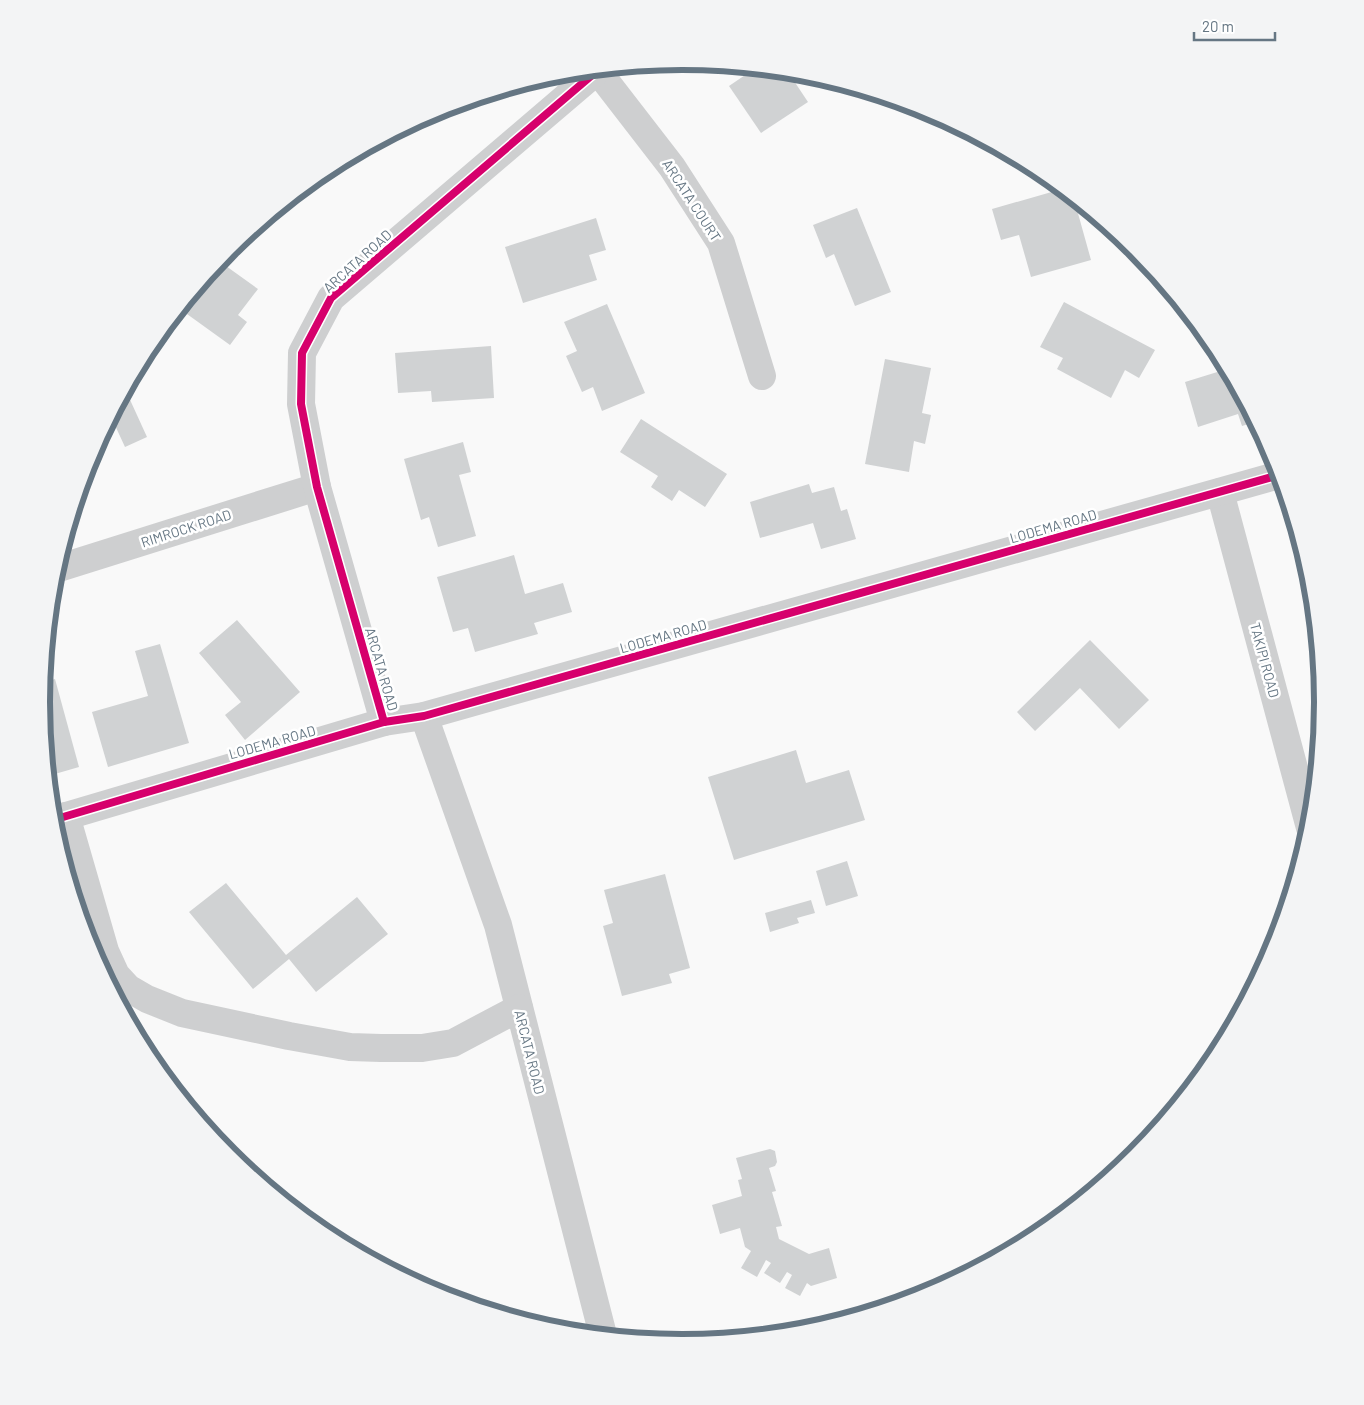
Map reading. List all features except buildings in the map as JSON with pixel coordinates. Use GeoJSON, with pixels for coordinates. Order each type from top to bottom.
{"type":"FeatureCollection","features":[{"type":"Feature","properties":{"kind":"street","name":"ARCATA COURT"},"geometry":{"type":"LineString","coordinates":[[602,76],[672,167],[721,243],[762,376]]}},
{"type":"Feature","properties":{"kind":"street","name":"ARCATA ROAD"},"geometry":{"type":"LineString","coordinates":[[384,722],[317,487],[301,404],[302,353],[331,298],[589,78]]}},
{"type":"Feature","properties":{"kind":"street","name":"LODEMA ROAD"},"geometry":{"type":"LineString","coordinates":[[61,818],[384,722],[424,716],[1272,477]]}},
{"type":"Feature","properties":{"kind":"street","name":"RIMROCK ROAD"},"geometry":{"type":"LineString","coordinates":[[65,567],[317,487]]}},
{"type":"Feature","properties":{"kind":"street","name":"TAKIPI ROAD"},"geometry":{"type":"LineString","coordinates":[[1220,492],[1305,809]]}},
{"type":"Feature","properties":{"kind":"street","name":"ARCATA ROAD"},"geometry":{"type":"LineString","coordinates":[[424,716],[498,925],[601,1329]]}},
{"type":"Feature","properties":{"kind":"street"},"geometry":{"type":"LineString","coordinates":[[62,828],[116,974],[128,988],[147,999],[182,1013],[350,1047],[422,1048],[453,1044],[519,1008]]}},
{"type":"Feature","properties":{"kind":"cycle path"},"geometry":{"type":"LineString","coordinates":[[384,722],[317,487],[301,404],[302,353],[331,298],[589,78]]}},
{"type":"Feature","properties":{"kind":"cycle path"},"geometry":{"type":"LineString","coordinates":[[61,818],[384,722],[424,716],[1272,477]]}}]}
